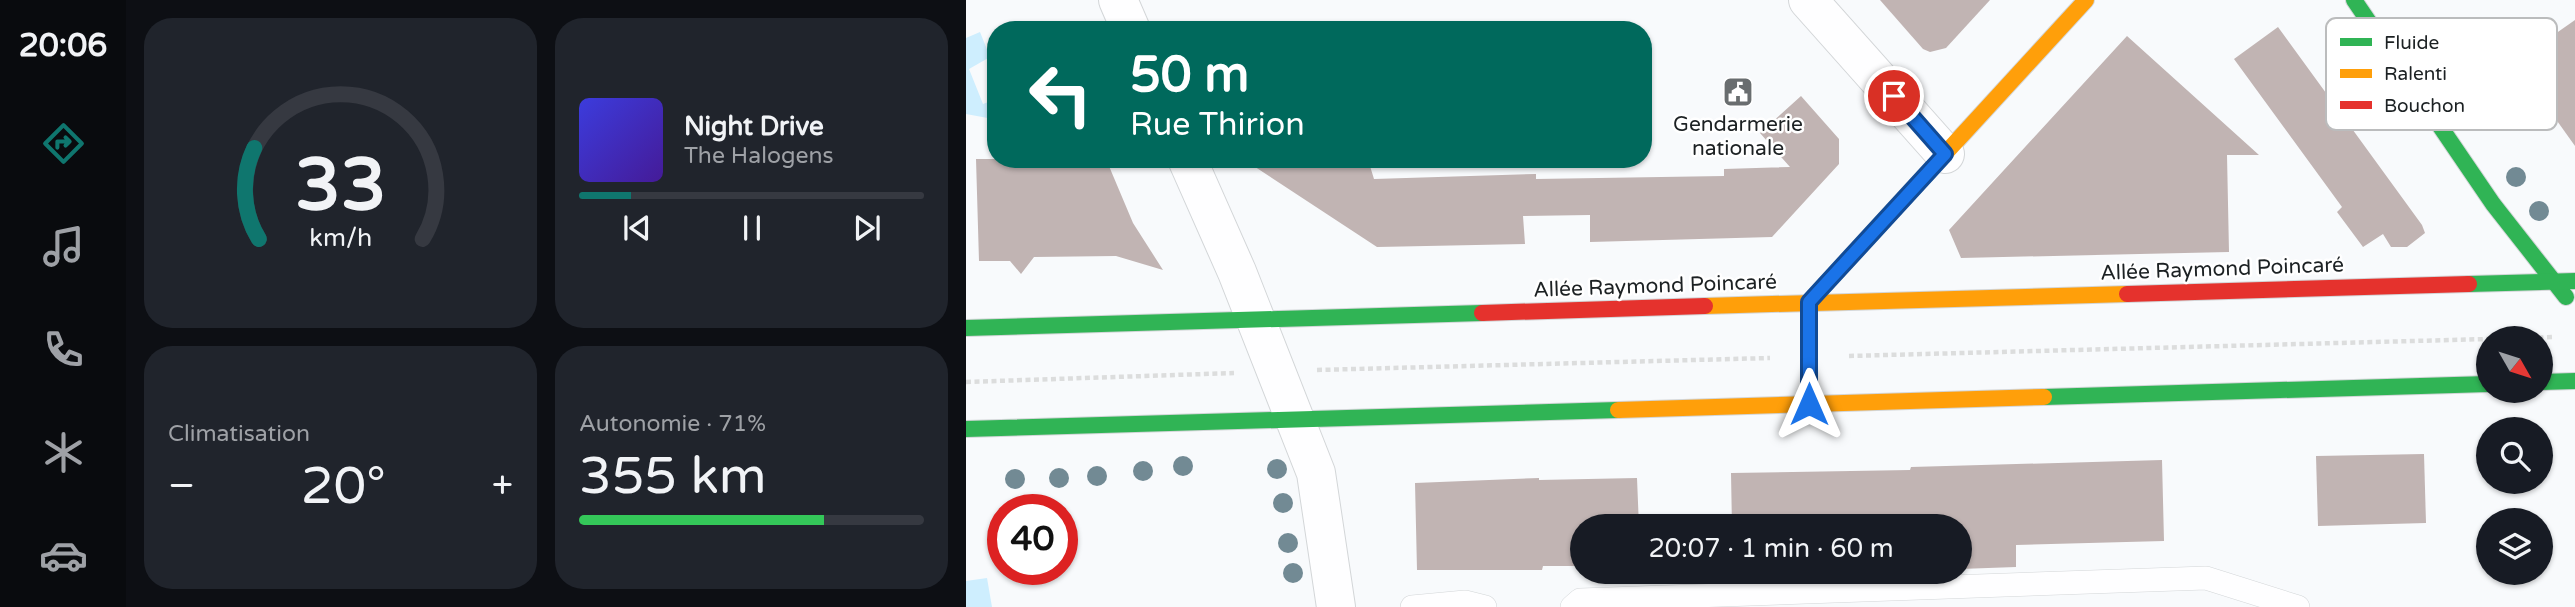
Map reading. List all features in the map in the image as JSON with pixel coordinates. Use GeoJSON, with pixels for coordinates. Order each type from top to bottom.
{"type":"FeatureCollection","features":[{"type":"Feature","properties":{"kind":"main road"},"geometry":{"type":"LineString","coordinates":[[1809,404],[1809,302],[2086,0]]}},
{"type":"Feature","properties":{"kind":"main road"},"geometry":{"type":"LineString","coordinates":[[2354,0],[2366,18]]}},
{"type":"Feature","properties":{"kind":"main road"},"geometry":{"type":"LineString","coordinates":[[2443,130],[2493,204],[2575,308]]}},
{"type":"Feature","properties":{"kind":"main road","name":"Allée Raymond Poincaré"},"geometry":{"type":"LineString","coordinates":[[966,328],[2575,281]]}},
{"type":"Feature","properties":{"kind":"main road"},"geometry":{"type":"LineString","coordinates":[[2553,382],[2575,381]]}},
{"type":"Feature","properties":{"kind":"main road"},"geometry":{"type":"LineString","coordinates":[[966,429],[2476,384]]}},
{"type":"Feature","properties":{"kind":"street"},"geometry":{"type":"LineString","coordinates":[[1118,0],[1127,21]]}},
{"type":"Feature","properties":{"kind":"street"},"geometry":{"type":"LineString","coordinates":[[1808,0],[1945,154]]}},
{"type":"Feature","properties":{"kind":"street"},"geometry":{"type":"LineString","coordinates":[[1191,168],[1316,472],[1336,607]]}},
{"type":"Feature","properties":{"kind":"lane"},"geometry":{"type":"LineString","coordinates":[[1572,607],[1580,600],[2206,578],[2298,607]]}},
{"type":"Feature","properties":{"kind":"lane"},"geometry":{"type":"LineString","coordinates":[[1412,607],[1465,602],[1485,607]]}},
{"type":"Feature","properties":{"kind":"path"},"geometry":{"type":"LineString","coordinates":[[966,382],[1276,371],[2476,339]]}},
{"type":"Feature","properties":{"kind":"shaded area"},"geometry":{"type":"Polygon","coordinates":[[[980,32],[987,50],[987,59],[969,69],[983,104],[987,102],[987,118],[966,114],[966,38],[980,32]]]}},
{"type":"Feature","properties":{"kind":"shaded area"},"geometry":{"type":"Polygon","coordinates":[[[987,578],[992,607],[966,607],[966,581],[987,578]]]}},
{"type":"Feature","properties":{"kind":"building"},"geometry":{"type":"Polygon","coordinates":[[[1880,0],[1990,0],[1946,48],[1930,52],[1923,49],[1880,0]]]}},
{"type":"Feature","properties":{"kind":"building"},"geometry":{"type":"Polygon","coordinates":[[[2575,20],[2575,146],[2557,121],[2557,33],[2575,20]]]}},
{"type":"Feature","properties":{"kind":"building"},"geometry":{"type":"Polygon","coordinates":[[[2278,27],[2326,93],[2326,130],[2353,130],[2422,225],[2425,233],[2407,247],[2391,247],[2383,234],[2363,247],[2337,212],[2342,207],[2234,59],[2278,27]]]}},
{"type":"Feature","properties":{"kind":"building"},"geometry":{"type":"Polygon","coordinates":[[[2127,36],[2259,155],[2227,155],[2229,252],[1961,258],[1949,230],[2127,36]]]}},
{"type":"Feature","properties":{"kind":"building"},"geometry":{"type":"Polygon","coordinates":[[[1801,96],[1839,139],[1839,164],[1772,237],[1590,242],[1590,215],[1523,216],[1525,244],[1377,247],[1257,168],[1371,168],[1374,179],[1536,174],[1536,179],[1724,176],[1724,169],[1790,167],[1760,133],[1801,96]]]}},
{"type":"Feature","properties":{"kind":"building"},"geometry":{"type":"Polygon","coordinates":[[[976,159],[987,159],[987,168],[1110,168],[1133,223],[1163,270],[1116,256],[1034,257],[1021,274],[1010,261],[979,261],[976,159]]]}},
{"type":"Feature","properties":{"kind":"building"},"geometry":{"type":"Polygon","coordinates":[[[2424,454],[2426,523],[2318,526],[2316,456],[2424,454]]]}},
{"type":"Feature","properties":{"kind":"building"},"geometry":{"type":"Polygon","coordinates":[[[2162,460],[2164,541],[2016,545],[2016,567],[1972,569],[1972,514],[1732,514],[1731,473],[1910,470],[1911,467],[2162,460]]]}},
{"type":"Feature","properties":{"kind":"building"},"geometry":{"type":"Polygon","coordinates":[[[1539,478],[1637,478],[1638,514],[1570,514],[1570,566],[1543,566],[1542,570],[1417,570],[1415,483],[1539,478]]]}},
{"type":"Feature","properties":{"kind":"traffic: fast"},"geometry":{"type":"LineString","coordinates":[[2354,0],[2366,18]]}},
{"type":"Feature","properties":{"kind":"traffic: fast"},"geometry":{"type":"LineString","coordinates":[[2443,130],[2493,204],[2566,297]]}},
{"type":"Feature","properties":{"kind":"traffic: fast"},"geometry":{"type":"LineString","coordinates":[[2469,284],[2575,281]]}},
{"type":"Feature","properties":{"kind":"traffic: fast"},"geometry":{"type":"LineString","coordinates":[[966,328],[1482,313]]}},
{"type":"Feature","properties":{"kind":"traffic: fast"},"geometry":{"type":"LineString","coordinates":[[2553,382],[2575,381]]}},
{"type":"Feature","properties":{"kind":"traffic: fast"},"geometry":{"type":"LineString","coordinates":[[2044,397],[2476,384]]}},
{"type":"Feature","properties":{"kind":"traffic: fast"},"geometry":{"type":"LineString","coordinates":[[966,429],[1618,410]]}},
{"type":"Feature","properties":{"kind":"traffic: slow"},"geometry":{"type":"LineString","coordinates":[[1809,404],[1809,302],[2086,0]]}},
{"type":"Feature","properties":{"kind":"traffic: slow"},"geometry":{"type":"LineString","coordinates":[[1705,306],[2127,294]]}},
{"type":"Feature","properties":{"kind":"traffic: slow"},"geometry":{"type":"LineString","coordinates":[[1618,410],[2044,397]]}},
{"type":"Feature","properties":{"kind":"traffic: jam"},"geometry":{"type":"LineString","coordinates":[[2127,294],[2469,284]]}},
{"type":"Feature","properties":{"kind":"traffic: jam"},"geometry":{"type":"LineString","coordinates":[[1482,313],[1705,306]]}},
{"type":"Feature","properties":{"kind":"place","name":"Gendarmerie nationale"},"geometry":{"type":"Point","coordinates":[1738,92]}},
{"type":"Feature","properties":{"kind":"route"},"geometry":{"type":"LineString","coordinates":[[1809,404],[1809,302],[1945,154],[1894,96]]}}]}
